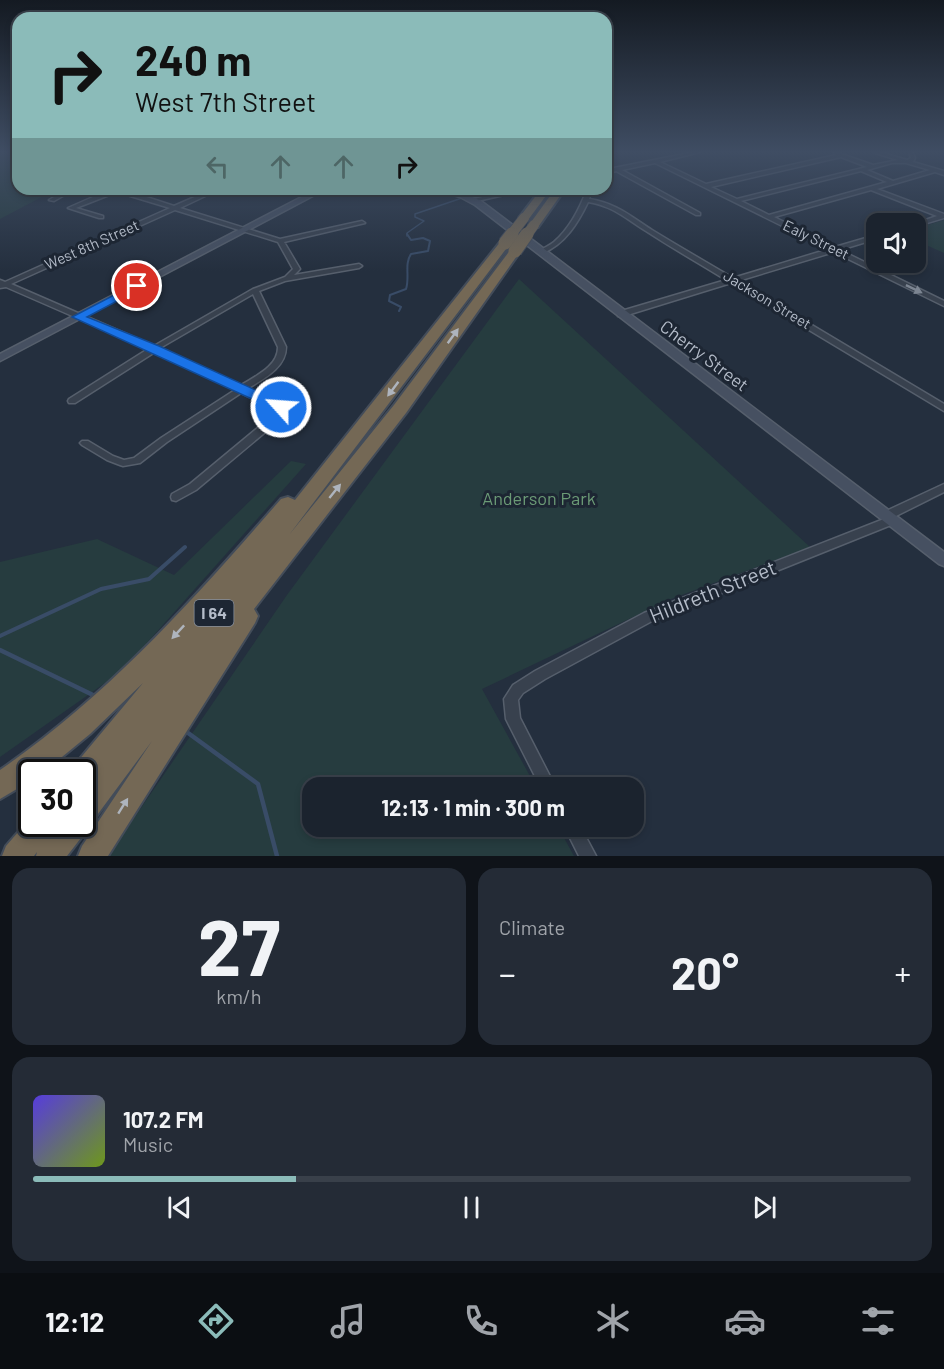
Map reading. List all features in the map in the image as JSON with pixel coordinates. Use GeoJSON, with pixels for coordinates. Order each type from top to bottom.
{"type":"FeatureCollection","features":[{"type":"Feature","properties":{"kind":"highway","name":"I 64"},"geometry":{"type":"LineString","coordinates":[[529,221],[543,195]]}},
{"type":"Feature","properties":{"kind":"highway","name":"I 64"},"geometry":{"type":"LineString","coordinates":[[96,794],[400,409],[510,247],[529,221],[554,195]]}},
{"type":"Feature","properties":{"kind":"highway","name":"I 64"},"geometry":{"type":"LineString","coordinates":[[96,759],[510,247]]}},
{"type":"Feature","properties":{"kind":"highway"},"geometry":{"type":"LineString","coordinates":[[0,786],[92,717],[147,664],[192,616],[296,496],[346,450]]}},
{"type":"Feature","properties":{"kind":"highway"},"geometry":{"type":"LineString","coordinates":[[92,856],[298,537]]}},
{"type":"Feature","properties":{"kind":"highway"},"geometry":{"type":"LineString","coordinates":[[96,776],[194,668]]}},
{"type":"Feature","properties":{"kind":"highway"},"geometry":{"type":"LineString","coordinates":[[16,856],[32,837]]}},
{"type":"Feature","properties":{"kind":"highway"},"geometry":{"type":"LineString","coordinates":[[28,856],[43,837]]}},
{"type":"Feature","properties":{"kind":"highway"},"geometry":{"type":"LineString","coordinates":[[50,856],[64,837]]}},
{"type":"Feature","properties":{"kind":"street"},"geometry":{"type":"LineString","coordinates":[[658,192],[698,214]]}},
{"type":"Feature","properties":{"kind":"street","name":"Ealy Street"},"geometry":{"type":"LineString","coordinates":[[718,192],[944,304]]}},
{"type":"Feature","properties":{"kind":"street"},"geometry":{"type":"LineString","coordinates":[[736,201],[773,192]]}},
{"type":"Feature","properties":{"kind":"street"},"geometry":{"type":"LineString","coordinates":[[769,217],[862,192]]}},
{"type":"Feature","properties":{"kind":"street"},"geometry":{"type":"LineString","coordinates":[[881,192],[943,216]]}},
{"type":"Feature","properties":{"kind":"street"},"geometry":{"type":"LineString","coordinates":[[52,200],[61,195]]}},
{"type":"Feature","properties":{"kind":"street"},"geometry":{"type":"LineString","coordinates":[[101,217],[71,208],[102,195]]}},
{"type":"Feature","properties":{"kind":"street"},"geometry":{"type":"LineString","coordinates":[[135,195],[280,241],[362,223]]}},
{"type":"Feature","properties":{"kind":"street","name":"West 8th Street"},"geometry":{"type":"LineString","coordinates":[[2,284],[204,195]]}},
{"type":"Feature","properties":{"kind":"street"},"geometry":{"type":"LineString","coordinates":[[0,358],[311,195]]}},
{"type":"Feature","properties":{"kind":"street","name":"Cherry Street"},"geometry":{"type":"LineString","coordinates":[[457,195],[473,200],[944,560]]}},
{"type":"Feature","properties":{"kind":"street"},"geometry":{"type":"LineString","coordinates":[[473,200],[497,195]]}},
{"type":"Feature","properties":{"kind":"street"},"geometry":{"type":"LineString","coordinates":[[540,252],[551,249],[582,212],[589,195]]}},
{"type":"Feature","properties":{"kind":"street","name":"Jackson Street"},"geometry":{"type":"LineString","coordinates":[[587,200],[607,202],[618,207],[648,230],[944,408]]}},
{"type":"Feature","properties":{"kind":"street"},"geometry":{"type":"LineString","coordinates":[[926,221],[943,216]]}},
{"type":"Feature","properties":{"kind":"street"},"geometry":{"type":"LineString","coordinates":[[621,314],[866,240]]}},
{"type":"Feature","properties":{"kind":"street"},"geometry":{"type":"LineString","coordinates":[[280,241],[297,268],[283,279]]}},
{"type":"Feature","properties":{"kind":"street"},"geometry":{"type":"LineString","coordinates":[[72,401],[255,290],[283,279],[359,266]]}},
{"type":"Feature","properties":{"kind":"street"},"geometry":{"type":"LineString","coordinates":[[2,284],[155,349],[281,407],[284,411],[225,462],[176,497]]}},
{"type":"Feature","properties":{"kind":"street"},"geometry":{"type":"LineString","coordinates":[[85,443],[110,459],[133,463],[272,369],[282,353],[280,341],[255,290]]}},
{"type":"Feature","properties":{"kind":"street","name":"Hildreth Street"},"geometry":{"type":"LineString","coordinates":[[543,777],[516,729],[511,711],[511,699],[514,693],[540,675],[648,617],[889,518],[944,488]]}},
{"type":"Feature","properties":{"kind":"street"},"geometry":{"type":"LineString","coordinates":[[577,837],[588,856]]}},
{"type":"Feature","properties":{"kind":"green space"},"geometry":{"type":"Polygon","coordinates":[[[0,192],[12,192],[12,195],[46,195],[0,219],[0,192]]]}},
{"type":"Feature","properties":{"kind":"green space"},"geometry":{"type":"Polygon","coordinates":[[[944,220],[944,253],[926,245],[926,226],[944,220]]]}},
{"type":"Feature","properties":{"kind":"green space","name":"Anderson Park"},"geometry":{"type":"Polygon","coordinates":[[[519,279],[810,547],[671,599],[482,689],[530,777],[302,777],[302,837],[564,837],[574,856],[108,856],[287,595],[519,279]]]}},
{"type":"Feature","properties":{"kind":"green space"},"geometry":{"type":"Polygon","coordinates":[[[291,461],[306,464],[122,671],[0,757],[0,562],[97,539],[174,575],[291,461]]]}},
{"type":"Feature","properties":{"kind":"waterway"},"geometry":{"type":"LineString","coordinates":[[407,234],[424,221],[415,217],[415,214],[462,198]]}},
{"type":"Feature","properties":{"kind":"waterway"},"geometry":{"type":"LineString","coordinates":[[399,311],[401,307],[389,301],[390,295],[406,289],[409,258],[411,254],[428,251],[430,241],[423,238],[411,240],[407,234]]}},
{"type":"Feature","properties":{"kind":"waterway"},"geometry":{"type":"LineString","coordinates":[[0,636],[101,589],[149,579],[185,547]]}},
{"type":"Feature","properties":{"kind":"waterway"},"geometry":{"type":"LineString","coordinates":[[0,650],[93,695]]}},
{"type":"Feature","properties":{"kind":"waterway"},"geometry":{"type":"LineString","coordinates":[[184,730],[258,784],[277,856]]}},
{"type":"Feature","properties":{"kind":"route"},"geometry":{"type":"LineString","coordinates":[[137,286],[78,317],[155,349],[281,407]]}}]}
